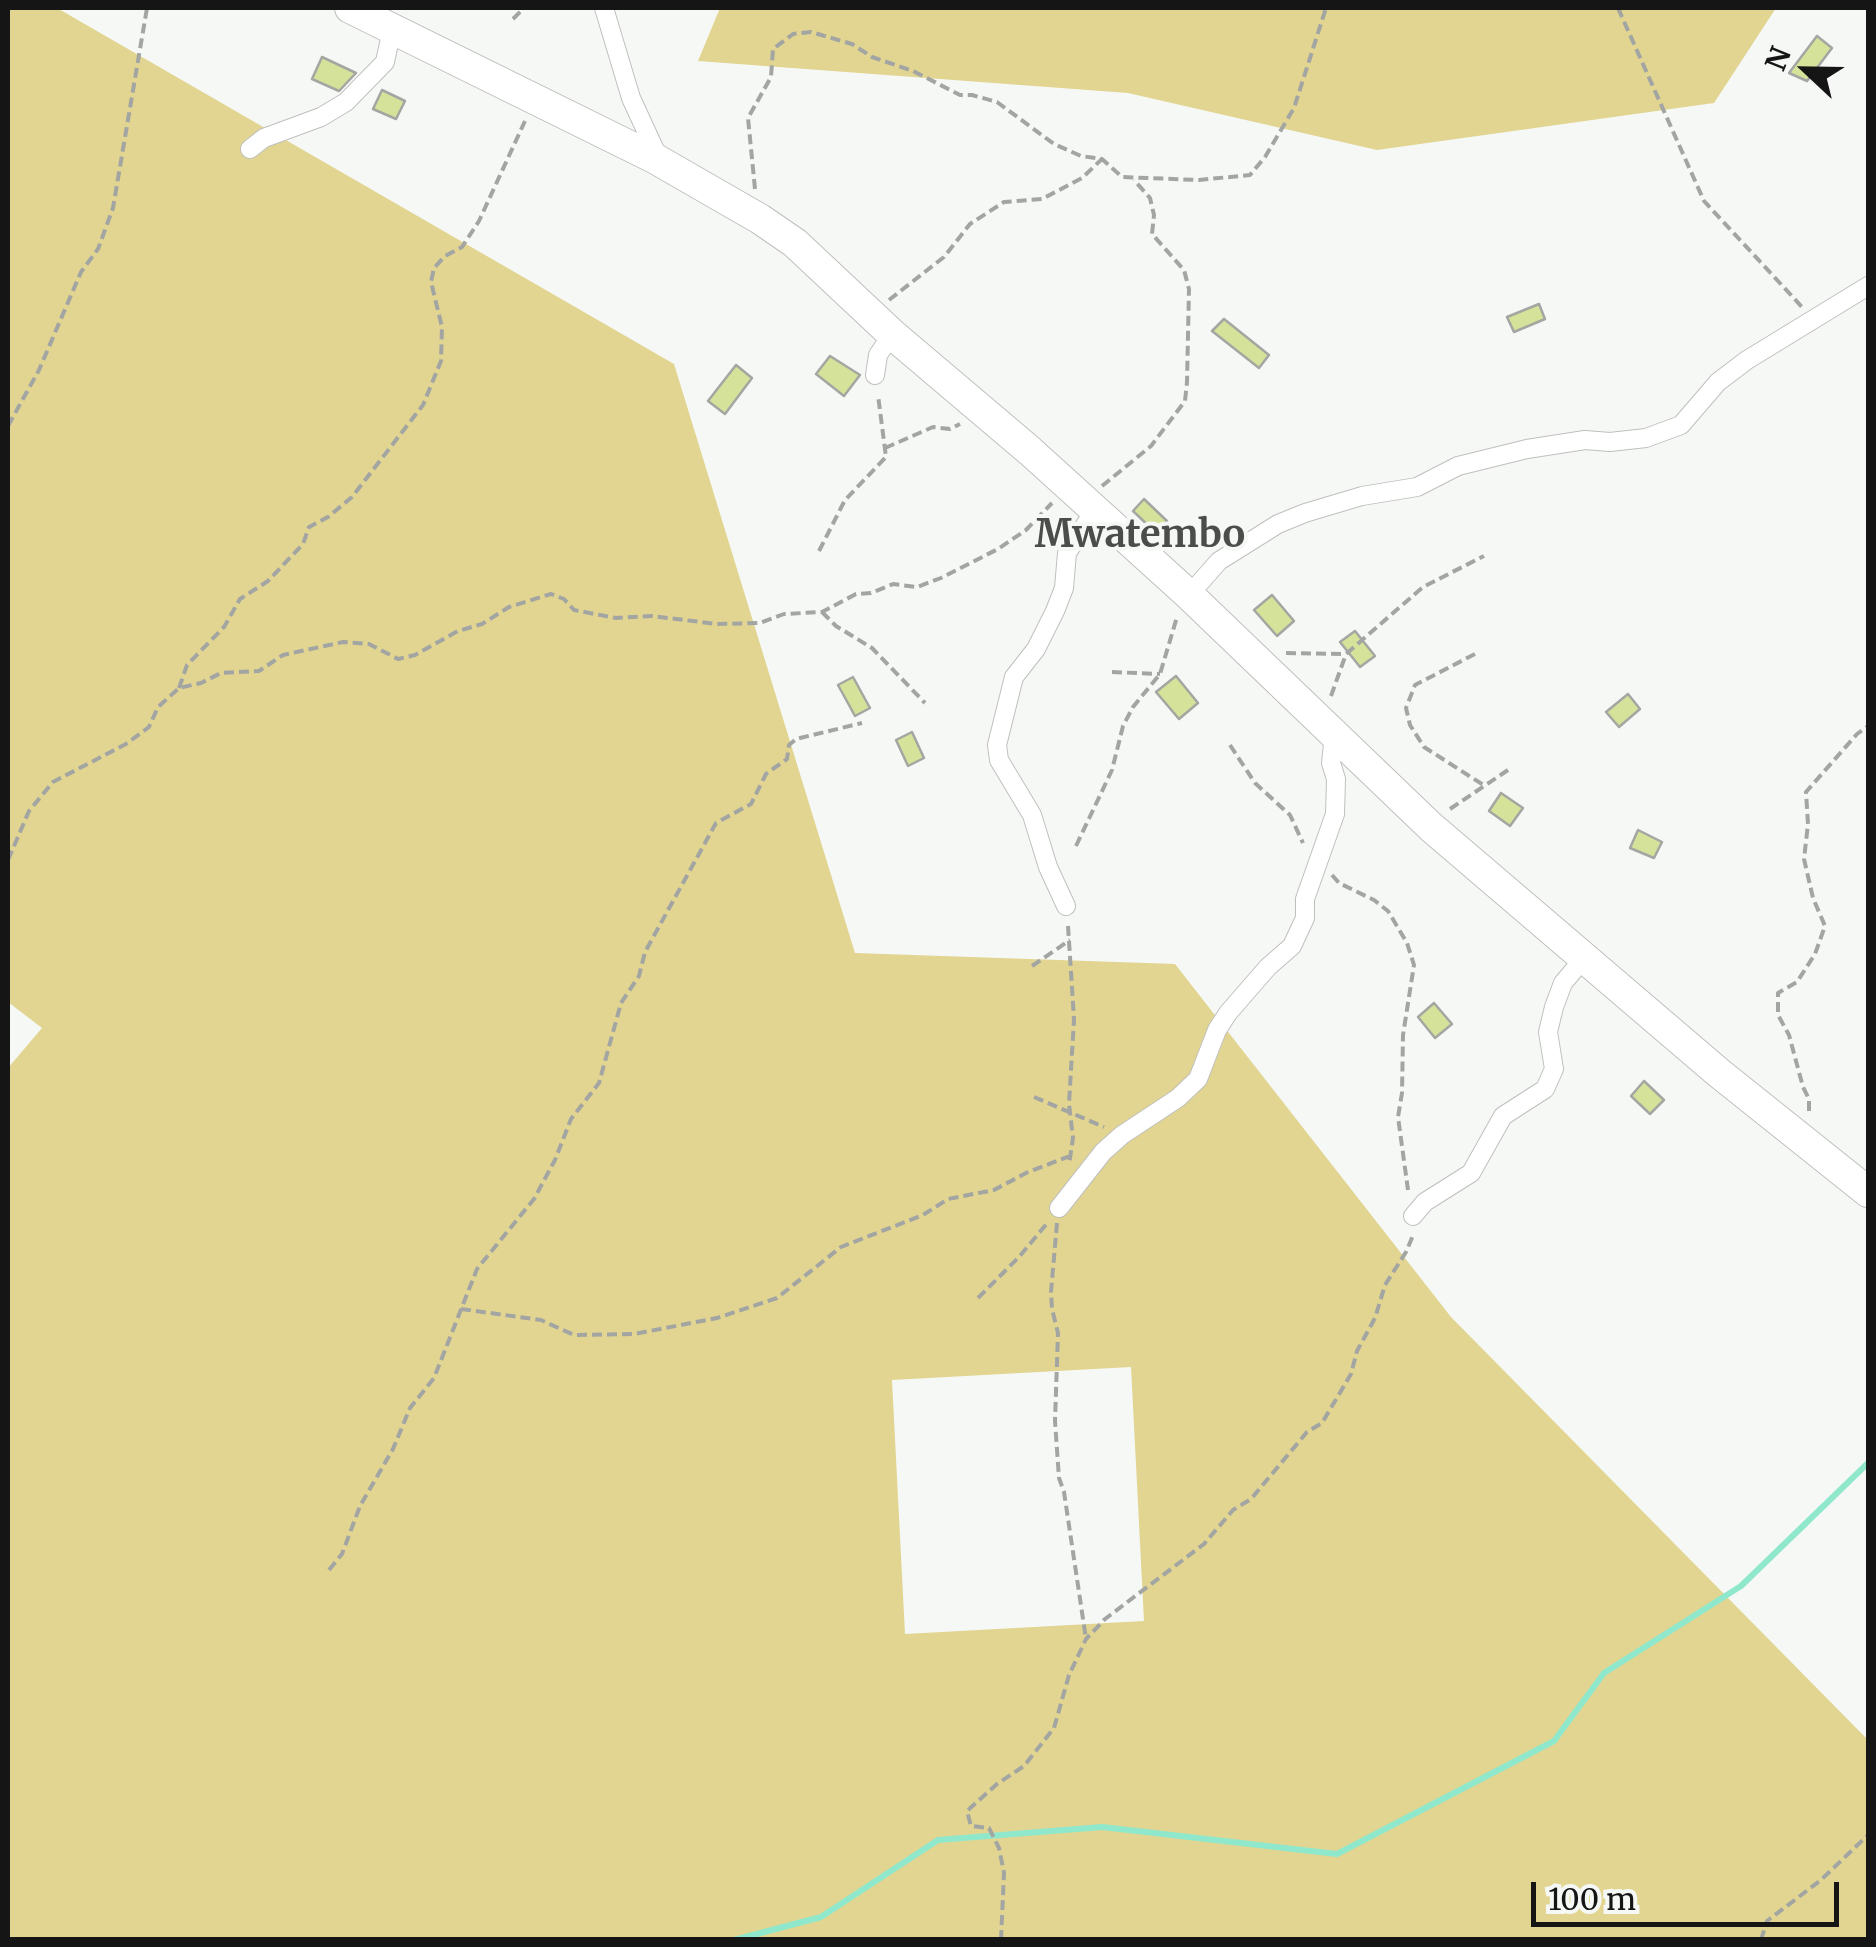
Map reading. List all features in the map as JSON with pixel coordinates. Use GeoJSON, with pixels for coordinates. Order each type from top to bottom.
{"type":"FeatureCollection","features":[{"type":"Feature","properties":{"kind":"highway"},"geometry":{"type":"LineString","coordinates":[[350,8],[654,158],[795,243],[884,327],[1189,595],[1432,827],[1808,1146],[1868,1192]]}},
{"type":"Feature","properties":{"kind":"street"},"geometry":{"type":"LineString","coordinates":[[604,8],[631,98],[654,148],[654,158]]}},
{"type":"Feature","properties":{"kind":"street"},"geometry":{"type":"LineString","coordinates":[[250,149],[264,138],[320,117],[346,102],[385,62],[392,29]]}},
{"type":"Feature","properties":{"kind":"street"},"geometry":{"type":"LineString","coordinates":[[1189,595],[1218,561],[1278,524],[1305,513],[1362,496],[1417,487],[1458,466],[1527,449],[1585,440],[1646,438],[1681,425],[1718,382],[1812,318],[1868,286]]}},
{"type":"Feature","properties":{"kind":"street"},"geometry":{"type":"LineString","coordinates":[[875,375],[884,327]]}},
{"type":"Feature","properties":{"kind":"street"},"geometry":{"type":"LineString","coordinates":[[1066,906],[1048,867],[1032,815],[999,760],[997,745],[1014,676],[1036,649],[1064,588],[1067,554],[1082,500]]}},
{"type":"Feature","properties":{"kind":"street"},"geometry":{"type":"LineString","coordinates":[[1059,1208],[1103,1152],[1198,1079],[1228,1013],[1292,946],[1305,918],[1305,900],[1335,814],[1336,780],[1329,730]]}},
{"type":"Feature","properties":{"kind":"street"},"geometry":{"type":"LineString","coordinates":[[1413,1216],[1425,1202],[1471,1173],[1504,1116],[1545,1088],[1554,1069],[1548,1032],[1554,1007],[1564,983],[1586,957]]}},
{"type":"Feature","properties":{"kind":"path"},"geometry":{"type":"LineString","coordinates":[[8,426],[40,370],[81,272],[98,249],[113,208],[147,8]]}},
{"type":"Feature","properties":{"kind":"path"},"geometry":{"type":"LineString","coordinates":[[512,19],[524,8]]}},
{"type":"Feature","properties":{"kind":"path"},"geometry":{"type":"LineString","coordinates":[[760,219],[748,118],[772,77],[773,49],[793,34],[810,32],[852,44],[872,57],[913,71],[960,95],[986,97],[1054,144],[1080,156],[1102,159],[1122,178],[1235,178],[1250,175],[1266,157],[1294,108],[1326,8]]}},
{"type":"Feature","properties":{"kind":"path"},"geometry":{"type":"LineString","coordinates":[[1618,8],[1704,202],[1812,318]]}},
{"type":"Feature","properties":{"kind":"path"},"geometry":{"type":"LineString","coordinates":[[179,688],[187,665],[224,628],[240,600],[268,581],[303,544],[309,526],[352,498],[423,406],[440,362],[442,326],[430,282],[434,268],[462,246],[478,221],[534,99]]}},
{"type":"Feature","properties":{"kind":"path"},"geometry":{"type":"LineString","coordinates":[[884,327],[890,299],[944,257],[970,224],[1004,202],[1034,202],[1069,186],[1102,159]]}},
{"type":"Feature","properties":{"kind":"path"},"geometry":{"type":"LineString","coordinates":[[8,860],[29,811],[53,782],[126,744],[149,727],[158,707],[179,688],[221,672],[258,671],[283,654],[344,642],[369,644],[398,659],[415,655],[509,607],[551,594],[574,610],[616,618],[652,616],[717,624],[760,624],[784,614],[822,612],[856,594],[892,584],[917,587],[972,563],[1082,500],[1151,446],[1185,400],[1189,288],[1184,270],[1152,234],[1154,215],[1150,198],[1134,180]]}},
{"type":"Feature","properties":{"kind":"path"},"geometry":{"type":"LineString","coordinates":[[819,552],[845,500],[884,462],[886,448],[875,375]]}},
{"type":"Feature","properties":{"kind":"path"},"geometry":{"type":"LineString","coordinates":[[886,448],[932,427],[950,428],[994,420]]}},
{"type":"Feature","properties":{"kind":"path"},"geometry":{"type":"LineString","coordinates":[[1329,730],[1328,704],[1346,654],[1423,587],[1484,556]]}},
{"type":"Feature","properties":{"kind":"path"},"geometry":{"type":"LineString","coordinates":[[1076,846],[1112,770],[1123,726],[1160,674],[1174,621],[1189,595]]}},
{"type":"Feature","properties":{"kind":"path"},"geometry":{"type":"LineString","coordinates":[[822,612],[836,626],[872,648],[925,703]]}},
{"type":"Feature","properties":{"kind":"path"},"geometry":{"type":"LineString","coordinates":[[1247,651],[1346,654]]}},
{"type":"Feature","properties":{"kind":"path"},"geometry":{"type":"LineString","coordinates":[[1475,654],[1416,685],[1406,708],[1410,725],[1424,747],[1484,786]]}},
{"type":"Feature","properties":{"kind":"path"},"geometry":{"type":"LineString","coordinates":[[1112,672],[1160,674]]}},
{"type":"Feature","properties":{"kind":"path"},"geometry":{"type":"LineString","coordinates":[[328,1570],[342,1554],[360,1506],[393,1449],[410,1408],[434,1378],[477,1270],[534,1199],[571,1118],[599,1082],[620,1003],[639,976],[645,952],[716,824],[751,804],[766,774],[787,759],[789,745],[796,739],[862,723]]}},
{"type":"Feature","properties":{"kind":"path"},"geometry":{"type":"LineString","coordinates":[[1808,1146],[1810,1099],[1778,1015],[1778,993],[1797,982],[1815,954],[1825,926],[1804,859],[1806,792],[1868,726]]}},
{"type":"Feature","properties":{"kind":"path"},"geometry":{"type":"LineString","coordinates":[[1000,1940],[1004,1873],[999,1848],[990,1828],[971,1826],[967,1812],[996,1784],[1024,1766],[1054,1728],[1069,1675],[1086,1639],[1104,1618],[1204,1544],[1232,1510],[1251,1499],[1307,1432],[1322,1422],[1352,1374],[1384,1284],[1416,1229],[1398,1117],[1402,1035],[1414,965],[1407,943],[1388,911],[1339,883],[1317,865],[1307,853],[1297,824],[1255,783],[1230,745]]}},
{"type":"Feature","properties":{"kind":"path"},"geometry":{"type":"LineString","coordinates":[[1432,827],[1457,803],[1508,770]]}},
{"type":"Feature","properties":{"kind":"path"},"geometry":{"type":"LineString","coordinates":[[1066,906],[1074,1019],[1070,1112],[1073,1138],[1059,1208],[1051,1292],[1058,1333],[1055,1421],[1059,1478],[1086,1639]]}},
{"type":"Feature","properties":{"kind":"path"},"geometry":{"type":"LineString","coordinates":[[1032,966],[1070,940]]}},
{"type":"Feature","properties":{"kind":"path"},"geometry":{"type":"LineString","coordinates":[[1034,1097],[1122,1135]]}},
{"type":"Feature","properties":{"kind":"path"},"geometry":{"type":"LineString","coordinates":[[461,1309],[541,1320],[574,1335],[634,1334],[716,1318],[777,1298],[842,1247],[923,1215],[948,1199],[994,1190],[1070,1156],[1103,1152]]}},
{"type":"Feature","properties":{"kind":"path"},"geometry":{"type":"LineString","coordinates":[[978,1298],[1020,1257],[1059,1208]]}},
{"type":"Feature","properties":{"kind":"path"},"geometry":{"type":"LineString","coordinates":[[1760,1940],[1766,1921],[1821,1880],[1868,1835]]}},
{"type":"Feature","properties":{"kind":"shaded area"},"geometry":{"type":"Polygon","coordinates":[[[8,8],[57,8],[674,364],[855,953],[1175,964],[1451,1317],[1868,1740],[1868,1939],[8,1940],[8,1068],[42,1028],[8,1002],[8,8]],[[1131,1367],[892,1380],[905,1634],[1144,1621],[1131,1367]]]}},
{"type":"Feature","properties":{"kind":"shaded area"},"geometry":{"type":"Polygon","coordinates":[[[720,8],[1776,8],[1714,103],[1377,150],[1128,93],[698,61],[720,8]]]}},
{"type":"Feature","properties":{"kind":"building"},"geometry":{"type":"Polygon","coordinates":[[[1817,36],[1832,48],[1807,81],[1789,73],[1817,36]]]}},
{"type":"Feature","properties":{"kind":"building"},"geometry":{"type":"Polygon","coordinates":[[[322,57],[356,73],[339,91],[312,79],[322,57]]]}},
{"type":"Feature","properties":{"kind":"building"},"geometry":{"type":"Polygon","coordinates":[[[382,90],[405,101],[396,119],[373,109],[382,90]]]}},
{"type":"Feature","properties":{"kind":"building"},"geometry":{"type":"Polygon","coordinates":[[[1539,304],[1545,319],[1514,332],[1507,317],[1539,304]]]}},
{"type":"Feature","properties":{"kind":"building"},"geometry":{"type":"Polygon","coordinates":[[[1224,319],[1269,355],[1259,368],[1212,331],[1224,319]]]}},
{"type":"Feature","properties":{"kind":"building"},"geometry":{"type":"Polygon","coordinates":[[[830,356],[860,375],[844,396],[816,374],[830,356]]]}},
{"type":"Feature","properties":{"kind":"building"},"geometry":{"type":"Polygon","coordinates":[[[736,365],[752,378],[725,414],[708,401],[736,365]]]}},
{"type":"Feature","properties":{"kind":"building"},"geometry":{"type":"Polygon","coordinates":[[[1144,499],[1167,521],[1156,533],[1133,511],[1144,499]]]}},
{"type":"Feature","properties":{"kind":"building"},"geometry":{"type":"Polygon","coordinates":[[[1272,595],[1294,621],[1277,636],[1254,610],[1272,595]]]}},
{"type":"Feature","properties":{"kind":"building"},"geometry":{"type":"Polygon","coordinates":[[[1355,631],[1375,656],[1360,667],[1340,642],[1355,631]]]}},
{"type":"Feature","properties":{"kind":"building"},"geometry":{"type":"Polygon","coordinates":[[[1176,676],[1198,703],[1179,719],[1156,692],[1176,676]]]}},
{"type":"Feature","properties":{"kind":"building"},"geometry":{"type":"Polygon","coordinates":[[[853,677],[870,708],[855,716],[838,685],[853,677]]]}},
{"type":"Feature","properties":{"kind":"building"},"geometry":{"type":"Polygon","coordinates":[[[1628,694],[1640,709],[1619,727],[1606,712],[1628,694]]]}},
{"type":"Feature","properties":{"kind":"building"},"geometry":{"type":"Polygon","coordinates":[[[912,732],[924,758],[908,766],[896,740],[912,732]]]}},
{"type":"Feature","properties":{"kind":"building"},"geometry":{"type":"Polygon","coordinates":[[[1501,793],[1523,808],[1510,826],[1489,811],[1501,793]]]}},
{"type":"Feature","properties":{"kind":"building"},"geometry":{"type":"Polygon","coordinates":[[[1638,830],[1662,842],[1654,858],[1630,848],[1638,830]]]}},
{"type":"Feature","properties":{"kind":"building"},"geometry":{"type":"Polygon","coordinates":[[[1434,1003],[1452,1024],[1435,1038],[1418,1017],[1434,1003]]]}},
{"type":"Feature","properties":{"kind":"building"},"geometry":{"type":"Polygon","coordinates":[[[1644,1081],[1664,1100],[1650,1114],[1631,1096],[1644,1081]]]}},
{"type":"Feature","properties":{"kind":"waterway"},"geometry":{"type":"LineString","coordinates":[[734,1940],[821,1917],[938,1840],[1102,1827],[1337,1854],[1554,1741],[1604,1673],[1741,1586],[1868,1463]]}},
{"type":"Feature","properties":{"kind":"district","name":"Mwatembo"},"geometry":{"type":"Point","coordinates":[1140,536]}}]}
